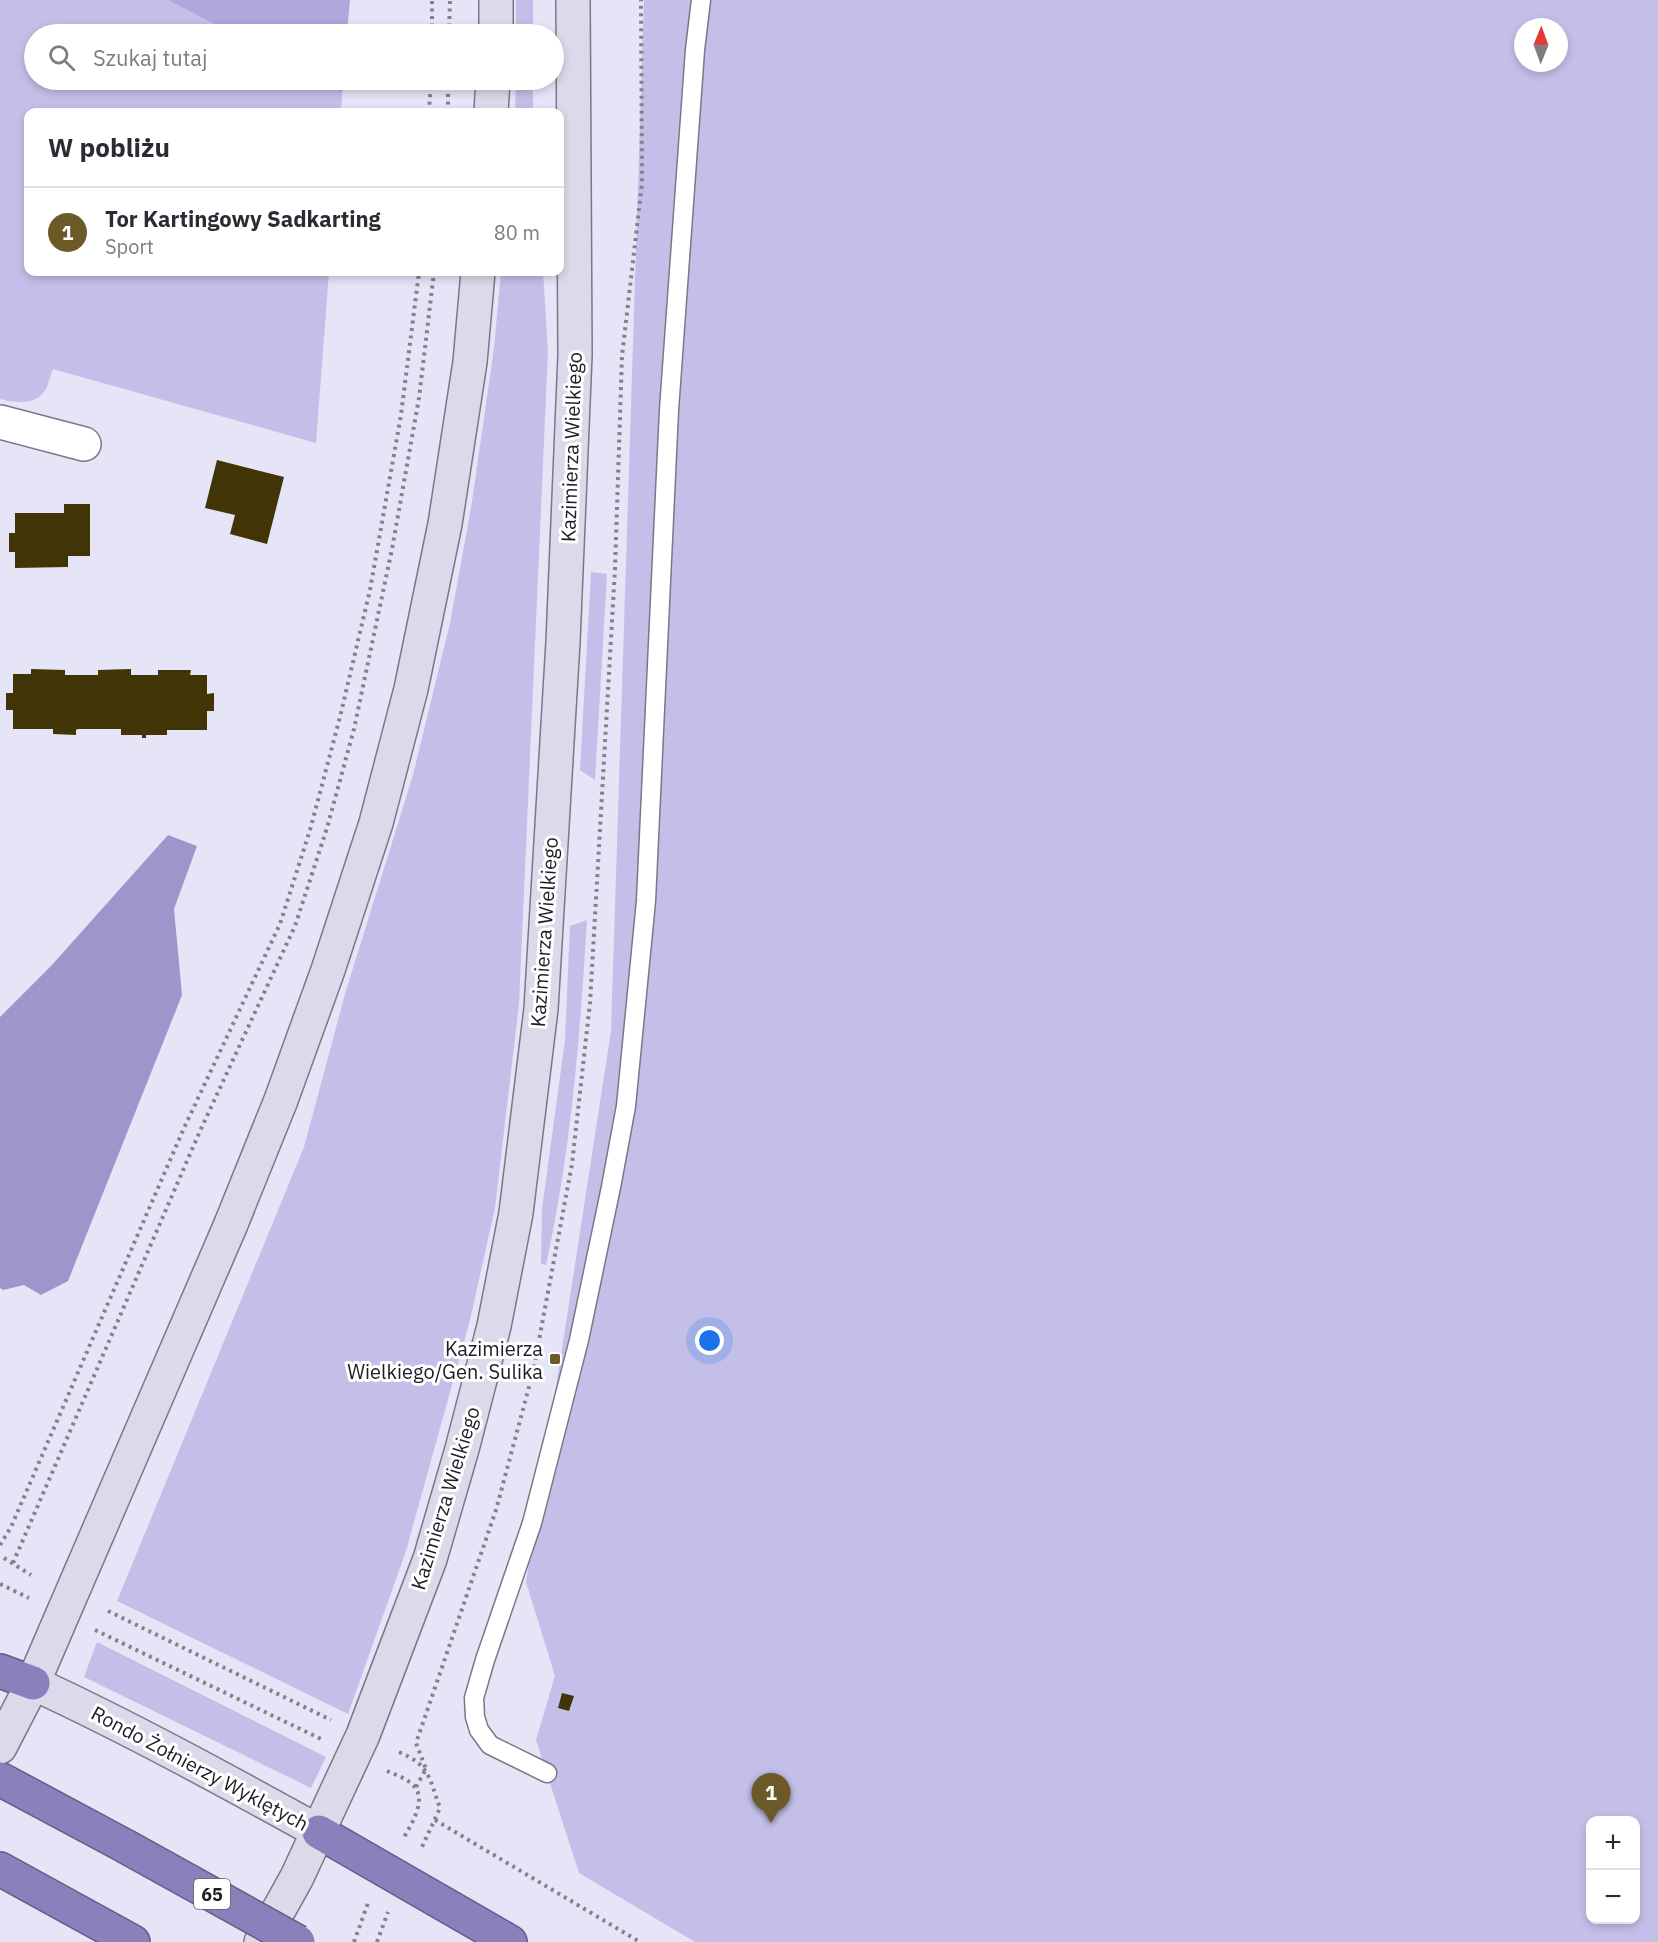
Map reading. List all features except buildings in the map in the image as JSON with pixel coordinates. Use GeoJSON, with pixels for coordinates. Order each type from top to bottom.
{"type":"FeatureCollection","features":[{"type":"Feature","properties":{"kind":"highway"},"geometry":{"type":"LineString","coordinates":[[0,1671],[33,1683]]}},
{"type":"Feature","properties":{"kind":"highway","name":"65"},"geometry":{"type":"LineString","coordinates":[[0,1779],[298,1942]]}},
{"type":"Feature","properties":{"kind":"highway"},"geometry":{"type":"LineString","coordinates":[[319,1832],[510,1942]]}},
{"type":"Feature","properties":{"kind":"highway"},"geometry":{"type":"LineString","coordinates":[[0,1869],[133,1942]]}},
{"type":"Feature","properties":{"kind":"main road"},"geometry":{"type":"LineString","coordinates":[[496,0],[496,24]]}},
{"type":"Feature","properties":{"kind":"main road","name":"Kazimierza Wielkiego"},"geometry":{"type":"LineString","coordinates":[[319,1832],[363,1735],[430,1559],[494,1326],[516,1213],[541,1009],[563,642],[575,355],[573,0]]}},
{"type":"Feature","properties":{"kind":"main road"},"geometry":{"type":"LineString","coordinates":[[491,108],[492,90]]}},
{"type":"Feature","properties":{"kind":"main road"},"geometry":{"type":"LineString","coordinates":[[0,1747],[33,1683],[231,1224],[281,1100],[328,970],[376,823],[411,689],[445,524],[470,362],[478,276]]}},
{"type":"Feature","properties":{"kind":"main road","name":"Rondo Żołnierzy Wyklętych"},"geometry":{"type":"LineString","coordinates":[[33,1683],[219,1777],[319,1832],[261,1942]]}},
{"type":"Feature","properties":{"kind":"street"},"geometry":{"type":"LineString","coordinates":[[0,422],[84,444]]}},
{"type":"Feature","properties":{"kind":"lane"},"geometry":{"type":"LineString","coordinates":[[547,1773],[490,1745],[479,1730],[475,1718],[474,1698],[532,1523],[573,1363],[626,1106],[646,901],[669,410],[695,50],[701,0]]}},
{"type":"Feature","properties":{"kind":"path"},"geometry":{"type":"LineString","coordinates":[[432,0],[432,24]]}},
{"type":"Feature","properties":{"kind":"path"},"geometry":{"type":"LineString","coordinates":[[449,24],[450,0]]}},
{"type":"Feature","properties":{"kind":"path"},"geometry":{"type":"LineString","coordinates":[[429,108],[430,90]]}},
{"type":"Feature","properties":{"kind":"path"},"geometry":{"type":"LineString","coordinates":[[448,90],[448,108]]}},
{"type":"Feature","properties":{"kind":"path"},"geometry":{"type":"LineString","coordinates":[[0,1545],[16,1516],[184,1128],[280,924],[313,819],[370,590],[401,415],[418,276]]}},
{"type":"Feature","properties":{"kind":"path"},"geometry":{"type":"LineString","coordinates":[[13,1563],[200,1131],[295,926],[327,828],[354,729],[392,549],[418,398],[433,276]]}},
{"type":"Feature","properties":{"kind":"path"},"geometry":{"type":"LineString","coordinates":[[4,1558],[31,1575]]}},
{"type":"Feature","properties":{"kind":"path"},"geometry":{"type":"LineString","coordinates":[[0,1584],[15,1591]]}},
{"type":"Feature","properties":{"kind":"path"},"geometry":{"type":"LineString","coordinates":[[108,1611],[331,1721]]}},
{"type":"Feature","properties":{"kind":"path"},"geometry":{"type":"LineString","coordinates":[[100,1632],[323,1741]]}},
{"type":"Feature","properties":{"kind":"path"},"geometry":{"type":"LineString","coordinates":[[399,1752],[411,1757],[426,1769],[440,1808],[421,1850]]}},
{"type":"Feature","properties":{"kind":"path"},"geometry":{"type":"LineString","coordinates":[[393,1774],[416,1787],[419,1800],[417,1812],[406,1834]]}},
{"type":"Feature","properties":{"kind":"path"},"geometry":{"type":"LineString","coordinates":[[435,1820],[640,1942]]}},
{"type":"Feature","properties":{"kind":"path"},"geometry":{"type":"LineString","coordinates":[[354,1942],[371,1896]]}},
{"type":"Feature","properties":{"kind":"path"},"geometry":{"type":"LineString","coordinates":[[377,1942],[389,1907]]}},
{"type":"Feature","properties":{"kind":"shaded area"},"geometry":{"type":"Polygon","coordinates":[[[0,0],[168,0],[214,24],[24,24],[24,90],[338,90],[342,92],[341,108],[24,108],[24,276],[329,276],[316,443],[53,369],[46,389],[37,398],[25,402],[0,399],[0,0]]]}},
{"type":"Feature","properties":{"kind":"shaded area"},"geometry":{"type":"Polygon","coordinates":[[[168,0],[350,0],[348,24],[214,24],[168,0]]]}},
{"type":"Feature","properties":{"kind":"shaded area"},"geometry":{"type":"Polygon","coordinates":[[[516,0],[533,0],[533,24],[516,24],[516,0]]]}},
{"type":"Feature","properties":{"kind":"shaded area"},"geometry":{"type":"Polygon","coordinates":[[[644,0],[1658,0],[1658,1942],[695,1942],[579,1873],[536,1740],[555,1676],[526,1582],[611,1031],[644,0]]]}},
{"type":"Feature","properties":{"kind":"shaded area"},"geometry":{"type":"Polygon","coordinates":[[[516,90],[533,90],[533,108],[515,108],[516,90]]]}},
{"type":"Feature","properties":{"kind":"shaded area"},"geometry":{"type":"Polygon","coordinates":[[[501,276],[543,276],[548,351],[519,1004],[495,1208],[470,1320],[406,1551],[348,1714],[117,1601],[304,1147],[345,994],[413,775],[450,623],[471,508],[494,348],[501,276]]]}},
{"type":"Feature","properties":{"kind":"shaded area"},"geometry":{"type":"Polygon","coordinates":[[[591,572],[607,574],[595,780],[580,770],[591,572]]]}},
{"type":"Feature","properties":{"kind":"shaded area"},"geometry":{"type":"Polygon","coordinates":[[[168,835],[197,846],[174,909],[182,995],[68,1281],[41,1295],[24,1285],[3,1290],[0,1288],[0,1017],[51,966],[168,835]]]}},
{"type":"Feature","properties":{"kind":"shaded area"},"geometry":{"type":"Polygon","coordinates":[[[587,920],[568,1137],[546,1265],[541,1264],[542,1209],[565,1040],[570,926],[587,920]]]}},
{"type":"Feature","properties":{"kind":"shaded area"},"geometry":{"type":"Polygon","coordinates":[[[97,1642],[326,1757],[311,1788],[84,1677],[97,1642]]]}},
{"type":"Feature","properties":{"kind":"place","name":"Kazimierza Wielkiego/Gen. Sulika"},"geometry":{"type":"Point","coordinates":[555,1359]}},
{"type":"Feature","properties":{"kind":"place","name":"Tor Kartingowy Sadkarting"},"geometry":{"type":"Point","coordinates":[771,1823]}}]}
